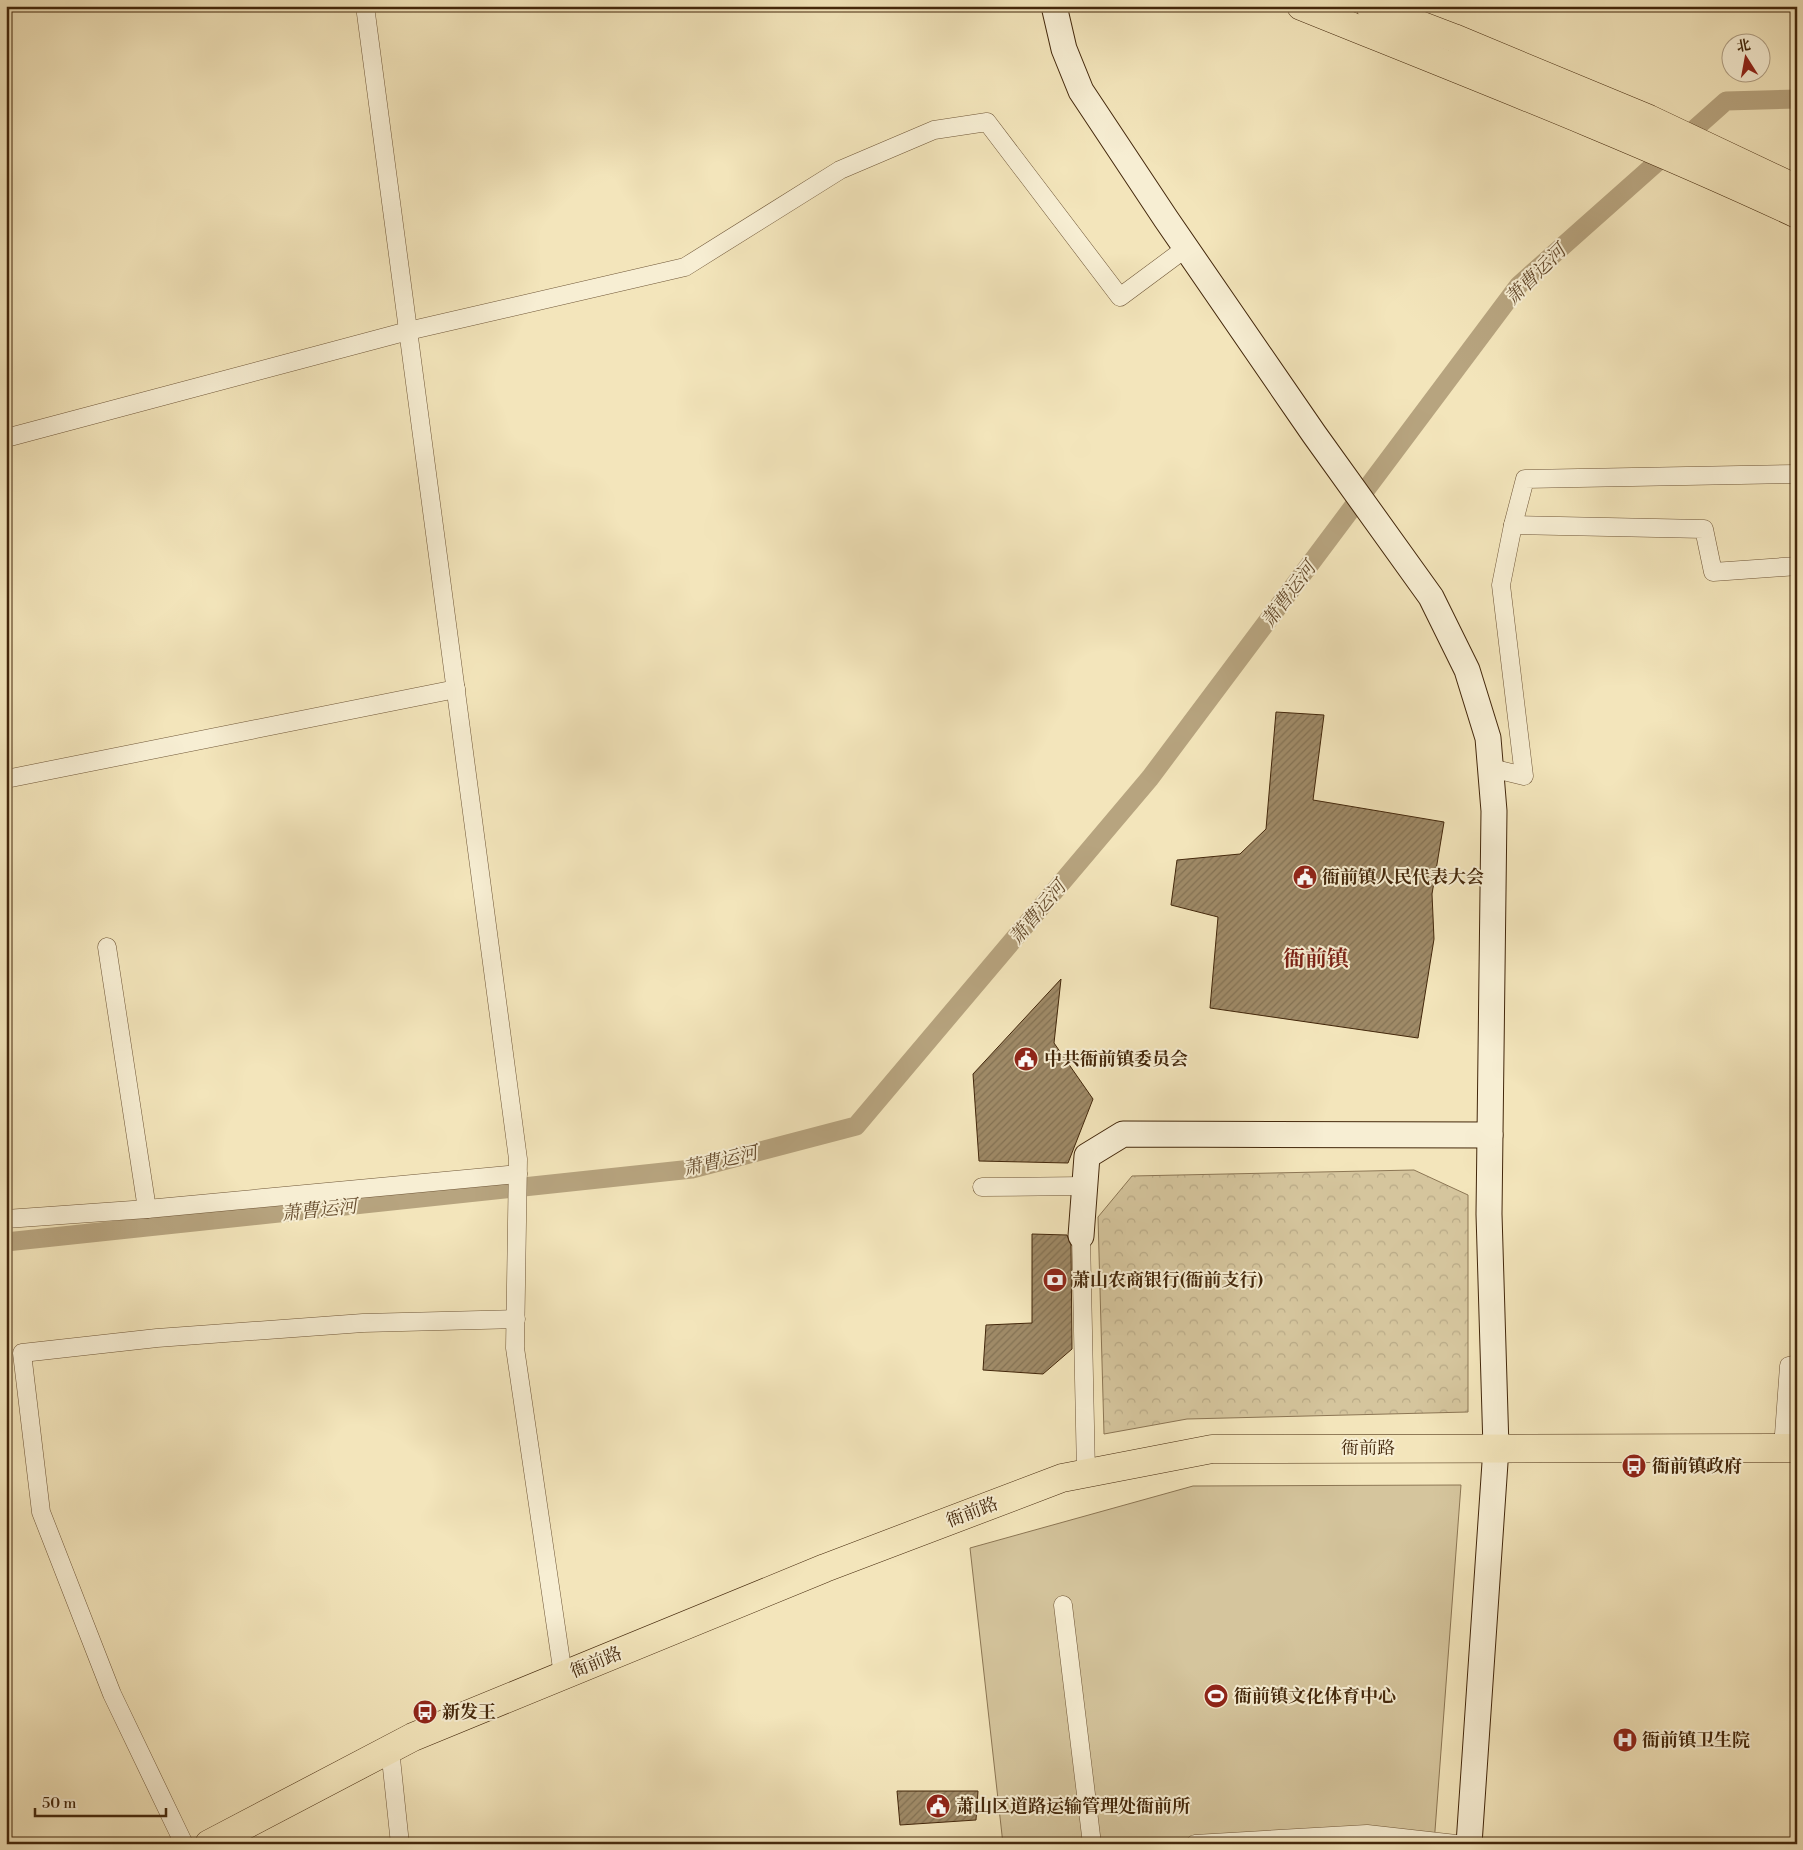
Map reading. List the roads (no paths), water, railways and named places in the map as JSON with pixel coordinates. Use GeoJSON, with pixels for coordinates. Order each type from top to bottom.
{"type":"FeatureCollection","features":[{"type":"Feature","properties":{"kind":"main road"},"geometry":{"type":"LineString","coordinates":[[1301,6],[1588,123],[1744,177],[1797,189]]}},
{"type":"Feature","properties":{"kind":"main road"},"geometry":{"type":"LineString","coordinates":[[1370,6],[1454,38],[1649,120],[1744,177],[1797,214]]}},
{"type":"Feature","properties":{"kind":"main road","name":"衙前路"},"geometry":{"type":"LineString","coordinates":[[209,1844],[413,1737],[825,1568],[1062,1478],[1212,1449],[1790,1448]]}},
{"type":"Feature","properties":{"kind":"street"},"geometry":{"type":"LineString","coordinates":[[365,6],[518,1167],[515,1348],[563,1675]]}},
{"type":"Feature","properties":{"kind":"street"},"geometry":{"type":"LineString","coordinates":[[1054,6],[1064,49],[1081,91],[1336,466],[1431,597],[1467,670],[1488,738],[1494,821],[1489,1214],[1496,1448],[1469,1844]]}},
{"type":"Feature","properties":{"kind":"street"},"geometry":{"type":"LineString","coordinates":[[6,438],[408,331],[684,267],[840,170],[934,130],[987,122],[1120,297],[1186,248]]}},
{"type":"Feature","properties":{"kind":"street"},"geometry":{"type":"LineString","coordinates":[[1491,768],[1524,776],[1501,585],[1513,525],[1525,479],[1797,474]]}},
{"type":"Feature","properties":{"kind":"street"},"geometry":{"type":"LineString","coordinates":[[1513,525],[1704,529],[1713,572],[1797,566]]}},
{"type":"Feature","properties":{"kind":"street"},"geometry":{"type":"LineString","coordinates":[[6,779],[456,689]]}},
{"type":"Feature","properties":{"kind":"street"},"geometry":{"type":"LineString","coordinates":[[108,947],[146,1209]]}},
{"type":"Feature","properties":{"kind":"street"},"geometry":{"type":"LineString","coordinates":[[1086,1473],[1081,1236],[1088,1156],[1123,1134],[1490,1135]]}},
{"type":"Feature","properties":{"kind":"street"},"geometry":{"type":"LineString","coordinates":[[6,1219],[146,1209],[518,1167]]}},
{"type":"Feature","properties":{"kind":"street"},"geometry":{"type":"LineString","coordinates":[[982,1187],[1085,1186]]}},
{"type":"Feature","properties":{"kind":"street"},"geometry":{"type":"LineString","coordinates":[[184,1844],[112,1694],[41,1512],[22,1353],[157,1338],[364,1323],[516,1319]]}},
{"type":"Feature","properties":{"kind":"street"},"geometry":{"type":"LineString","coordinates":[[1790,1448],[1788,1366],[1797,1364]]}},
{"type":"Feature","properties":{"kind":"street"},"geometry":{"type":"LineString","coordinates":[[1063,1605],[1092,1844]]}},
{"type":"Feature","properties":{"kind":"street"},"geometry":{"type":"LineString","coordinates":[[390,1749],[400,1844]]}},
{"type":"Feature","properties":{"kind":"street"},"geometry":{"type":"LineString","coordinates":[[1195,1844],[1367,1834],[1456,1844]]}},
{"type":"Feature","properties":{"kind":"waterway","name":"萧曹运河"},"geometry":{"type":"LineString","coordinates":[[6,1242],[692,1169],[856,1126],[1150,778],[1519,285],[1726,101],[1797,99]]}},
{"type":"Feature","properties":{"kind":"place","name":"衙前镇人民代表大会"},"geometry":{"type":"Point","coordinates":[1305,877]}},
{"type":"Feature","properties":{"kind":"place","name":"中共衙前镇委员会"},"geometry":{"type":"Point","coordinates":[1026,1059]}},
{"type":"Feature","properties":{"kind":"place","name":"萧山农商银行(衙前支行)"},"geometry":{"type":"Point","coordinates":[1055,1280]}},
{"type":"Feature","properties":{"kind":"place","name":"衙前镇政府"},"geometry":{"type":"Point","coordinates":[1634,1466]}},
{"type":"Feature","properties":{"kind":"place","name":"衙前镇文化体育中心"},"geometry":{"type":"Point","coordinates":[1216,1696]}},
{"type":"Feature","properties":{"kind":"place","name":"新发王"},"geometry":{"type":"Point","coordinates":[425,1712]}},
{"type":"Feature","properties":{"kind":"place","name":"衙前镇卫生院"},"geometry":{"type":"Point","coordinates":[1625,1740]}},
{"type":"Feature","properties":{"kind":"place","name":"萧山区道路运输管理处衙前所"},"geometry":{"type":"Point","coordinates":[938,1806]}},
{"type":"Feature","properties":{"kind":"district","name":"衙前镇"},"geometry":{"type":"Point","coordinates":[1316,958]}}]}
